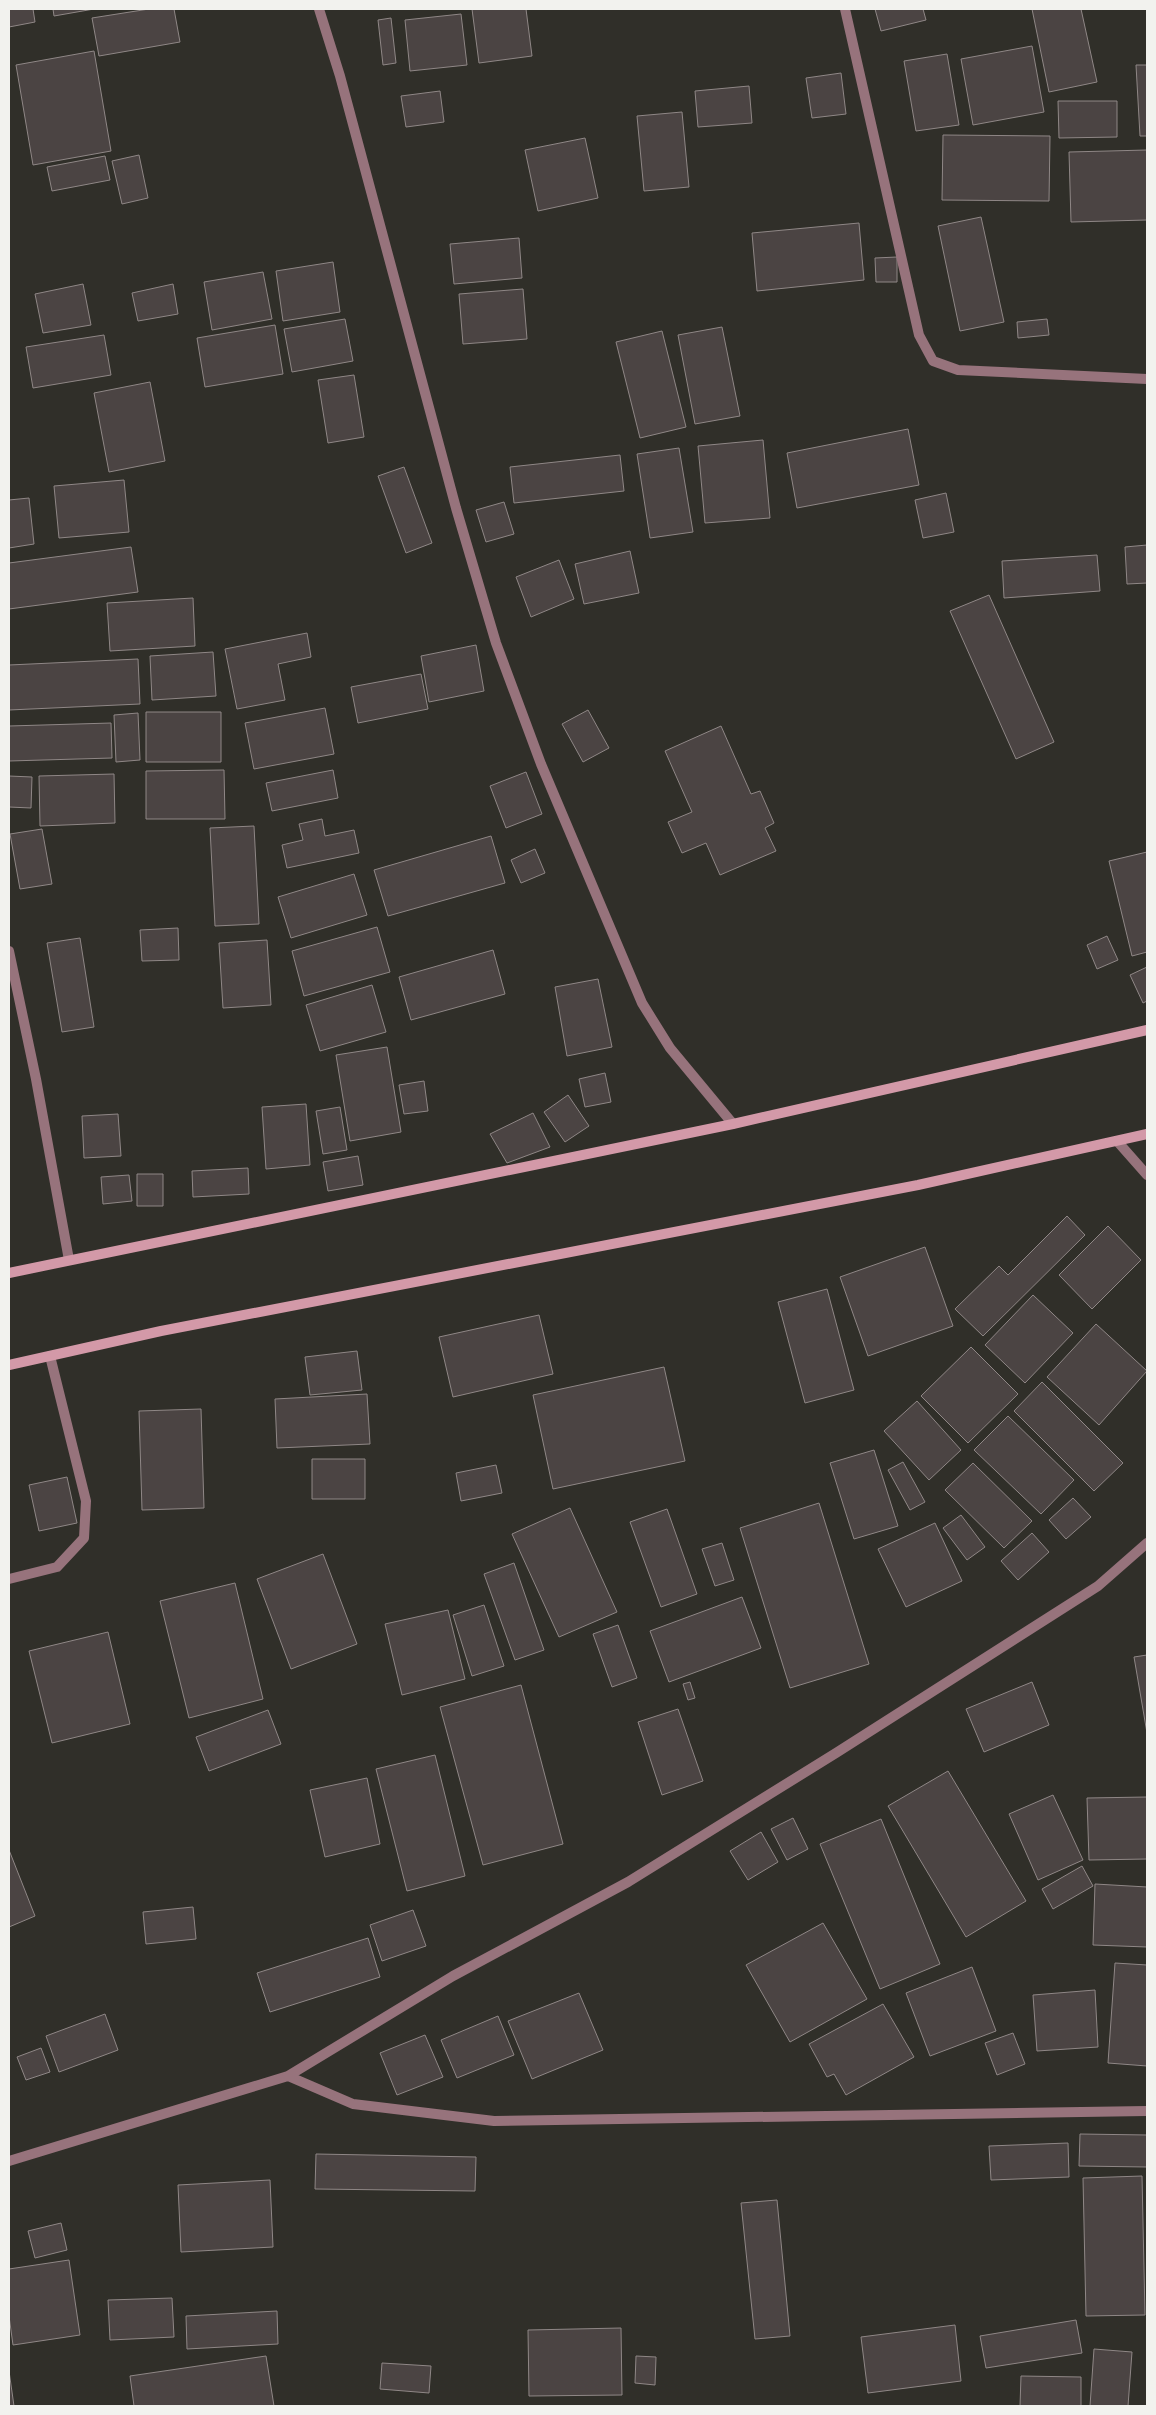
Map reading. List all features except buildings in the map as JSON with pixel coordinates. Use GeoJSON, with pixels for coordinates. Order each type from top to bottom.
{"type":"FeatureCollection","features":[{"type":"Feature","properties":{"kind":"street"},"geometry":{"type":"LineString","coordinates":[[320,9],[340,76],[456,508],[506,671],[541,764],[642,1003],[670,1048],[733,1124]]}},
{"type":"Feature","properties":{"kind":"street"},"geometry":{"type":"LineString","coordinates":[[845,9],[919,335],[933,361],[958,370],[1147,379]]}},
{"type":"Feature","properties":{"kind":"street"},"geometry":{"type":"LineString","coordinates":[[9,952],[36,1079],[70,1260]]}},
{"type":"Feature","properties":{"kind":"street"},"geometry":{"type":"LineString","coordinates":[[9,1273],[733,1124],[1147,1030]]}},
{"type":"Feature","properties":{"kind":"street"},"geometry":{"type":"LineString","coordinates":[[9,1365],[161,1331],[918,1185],[1147,1134]]}},
{"type":"Feature","properties":{"kind":"street"},"geometry":{"type":"LineString","coordinates":[[1116,1141],[1147,1175]]}},
{"type":"Feature","properties":{"kind":"street"},"geometry":{"type":"LineString","coordinates":[[9,1579],[57,1567],[84,1538],[86,1501],[50,1356]]}},
{"type":"Feature","properties":{"kind":"street"},"geometry":{"type":"LineString","coordinates":[[9,2161],[288,2076],[453,1976],[628,1882],[1098,1586],[1147,1543]]}},
{"type":"Feature","properties":{"kind":"street"},"geometry":{"type":"LineString","coordinates":[[288,2076],[353,2104],[494,2121],[1147,2111]]}}]}
